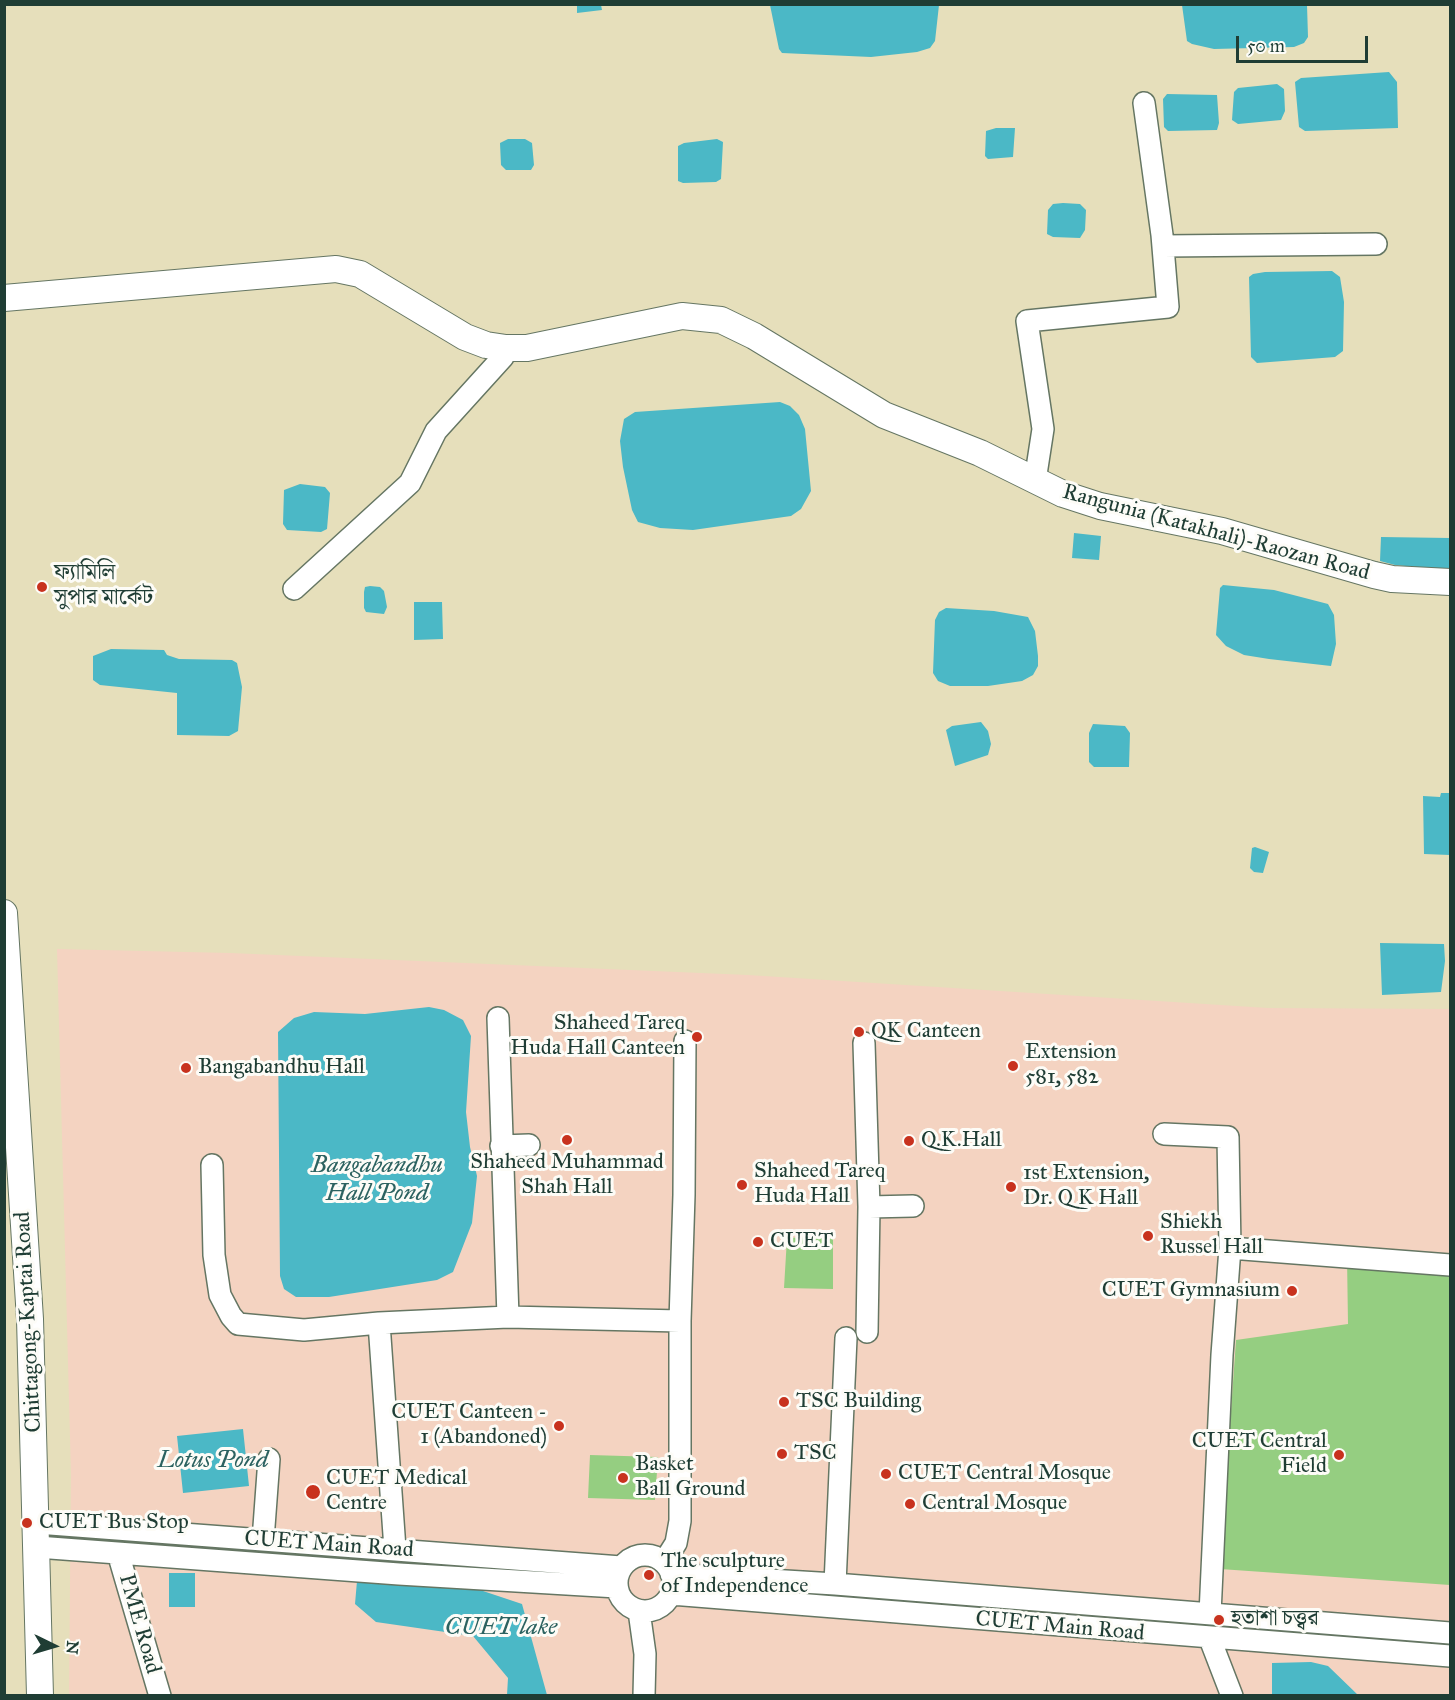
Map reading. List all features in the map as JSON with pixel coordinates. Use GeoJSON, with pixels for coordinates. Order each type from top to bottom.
{"type":"FeatureCollection","features":[{"type":"Feature","properties":{"kind":"main road","name":"Rangunia (Katakhali)-Raozan Road"},"geometry":{"type":"LineString","coordinates":[[4,298],[336,269],[360,274],[465,337],[486,345],[506,348],[527,348],[682,316],[721,320],[754,336],[884,416],[980,453],[1063,494],[1100,506],[1222,531],[1374,575],[1392,579],[1450,582]]}},
{"type":"Feature","properties":{"kind":"main road","name":"Chittagong-Kaptai Road"},"geometry":{"type":"LineString","coordinates":[[4,913],[27,1257],[40,1695]]}},
{"type":"Feature","properties":{"kind":"street"},"geometry":{"type":"LineString","coordinates":[[1035,481],[1043,429],[1027,321],[1168,308],[1163,246],[1144,103]]}},
{"type":"Feature","properties":{"kind":"street"},"geometry":{"type":"LineString","coordinates":[[1163,246],[1376,244]]}},
{"type":"Feature","properties":{"kind":"street"},"geometry":{"type":"LineString","coordinates":[[294,589],[410,483],[436,431],[503,357],[506,348]]}},
{"type":"Feature","properties":{"kind":"street"},"geometry":{"type":"LineString","coordinates":[[498,1018],[508,1317]]}},
{"type":"Feature","properties":{"kind":"street"},"geometry":{"type":"LineString","coordinates":[[668,1577],[652,1556],[638,1556],[619,1577],[624,1602],[639,1611],[658,1608],[668,1577],[680,1521],[680,1321],[693,1127],[685,1041]]}},
{"type":"Feature","properties":{"kind":"street"},"geometry":{"type":"LineString","coordinates":[[864,1043],[869,1207],[867,1332]]}},
{"type":"Feature","properties":{"kind":"street"},"geometry":{"type":"LineString","coordinates":[[1164,1134],[1228,1137],[1230,1248],[1222,1355],[1210,1614]]}},
{"type":"Feature","properties":{"kind":"street"},"geometry":{"type":"LineString","coordinates":[[501,1146],[529,1145]]}},
{"type":"Feature","properties":{"kind":"street"},"geometry":{"type":"LineString","coordinates":[[212,1165],[214,1255],[220,1295],[238,1324],[304,1330],[508,1317],[680,1321]]}},
{"type":"Feature","properties":{"kind":"street"},"geometry":{"type":"LineString","coordinates":[[869,1207],[913,1206]]}},
{"type":"Feature","properties":{"kind":"street"},"geometry":{"type":"LineString","coordinates":[[1230,1248],[1450,1265]]}},
{"type":"Feature","properties":{"kind":"street"},"geometry":{"type":"LineString","coordinates":[[373,1324],[394,1550]]}},
{"type":"Feature","properties":{"kind":"street"},"geometry":{"type":"LineString","coordinates":[[835,1584],[846,1338]]}},
{"type":"Feature","properties":{"kind":"street"},"geometry":{"type":"LineString","coordinates":[[264,1540],[269,1460]]}},
{"type":"Feature","properties":{"kind":"street","name":"CUET Main Road"},"geometry":{"type":"LineString","coordinates":[[37,1535],[264,1540],[394,1550],[619,1577]]}},
{"type":"Feature","properties":{"kind":"street","name":"CUET Main Road"},"geometry":{"type":"LineString","coordinates":[[37,1535],[118,1553],[619,1577]]}},
{"type":"Feature","properties":{"kind":"street","name":"PME Road"},"geometry":{"type":"LineString","coordinates":[[118,1553],[160,1695]]}},
{"type":"Feature","properties":{"kind":"street","name":"CUET Main Road"},"geometry":{"type":"LineString","coordinates":[[668,1577],[835,1584],[1450,1633]]}},
{"type":"Feature","properties":{"kind":"street","name":"CUET Main Road"},"geometry":{"type":"LineString","coordinates":[[668,1577],[1210,1639],[1450,1656]]}},
{"type":"Feature","properties":{"kind":"street"},"geometry":{"type":"LineString","coordinates":[[639,1611],[645,1654],[644,1695]]}},
{"type":"Feature","properties":{"kind":"street"},"geometry":{"type":"LineString","coordinates":[[1210,1639],[1232,1695]]}},
{"type":"Feature","properties":{"kind":"shaded area","name":"CUET"},"geometry":{"type":"Polygon","coordinates":[[[57,949],[230,953],[748,975],[1268,1008],[1450,1009],[1450,1695],[69,1695],[71,1475],[57,949]]]}},
{"type":"Feature","properties":{"kind":"green space"},"geometry":{"type":"Polygon","coordinates":[[[833,1236],[833,1289],[784,1288],[787,1238],[833,1236]]]}},
{"type":"Feature","properties":{"kind":"green space","name":"CUET Central Field"},"geometry":{"type":"Polygon","coordinates":[[[1347,1257],[1450,1266],[1450,1585],[1220,1569],[1236,1340],[1348,1324],[1347,1257]]]}},
{"type":"Feature","properties":{"kind":"green space","name":"Basket Ball Ground"},"geometry":{"type":"Polygon","coordinates":[[[590,1455],[658,1457],[655,1500],[588,1498],[590,1455]]]}},
{"type":"Feature","properties":{"kind":"water"},"geometry":{"type":"Polygon","coordinates":[[[770,4],[939,5],[935,41],[930,48],[917,52],[871,57],[782,53],[779,49],[770,4]]]}},
{"type":"Feature","properties":{"kind":"water"},"geometry":{"type":"Polygon","coordinates":[[[577,5],[601,5],[602,10],[577,13],[577,5]]]}},
{"type":"Feature","properties":{"kind":"water"},"geometry":{"type":"Polygon","coordinates":[[[1182,5],[1307,5],[1308,37],[1304,43],[1294,47],[1214,49],[1192,44],[1187,41],[1182,5]]]}},
{"type":"Feature","properties":{"kind":"water"},"geometry":{"type":"Polygon","coordinates":[[[1389,72],[1397,82],[1398,128],[1305,131],[1299,127],[1295,82],[1301,78],[1389,72]]]}},
{"type":"Feature","properties":{"kind":"water"},"geometry":{"type":"Polygon","coordinates":[[[1277,84],[1284,89],[1285,111],[1281,120],[1238,124],[1232,120],[1234,92],[1238,88],[1277,84]]]}},
{"type":"Feature","properties":{"kind":"water"},"geometry":{"type":"Polygon","coordinates":[[[1167,94],[1217,95],[1219,123],[1217,130],[1168,131],[1164,127],[1163,99],[1167,94]]]}},
{"type":"Feature","properties":{"kind":"water"},"geometry":{"type":"Polygon","coordinates":[[[996,128],[1015,128],[1013,157],[988,159],[985,156],[986,131],[996,128]]]}},
{"type":"Feature","properties":{"kind":"water"},"geometry":{"type":"Polygon","coordinates":[[[508,139],[525,139],[532,143],[534,165],[531,170],[506,170],[501,165],[500,143],[508,139]]]}},
{"type":"Feature","properties":{"kind":"water"},"geometry":{"type":"Polygon","coordinates":[[[717,139],[723,142],[721,179],[716,182],[683,183],[678,181],[678,146],[684,143],[717,139]]]}},
{"type":"Feature","properties":{"kind":"water"},"geometry":{"type":"Polygon","coordinates":[[[1053,204],[1080,204],[1086,210],[1085,230],[1080,238],[1053,237],[1047,234],[1048,210],[1053,204]]]}},
{"type":"Feature","properties":{"kind":"water"},"geometry":{"type":"Polygon","coordinates":[[[1332,271],[1340,277],[1344,302],[1343,351],[1335,357],[1257,363],[1251,357],[1249,277],[1265,272],[1332,271]]]}},
{"type":"Feature","properties":{"kind":"water"},"geometry":{"type":"Polygon","coordinates":[[[780,402],[790,406],[799,415],[805,429],[811,491],[801,509],[791,516],[693,530],[660,528],[638,522],[632,510],[623,467],[620,441],[624,419],[635,412],[780,402]]]}},
{"type":"Feature","properties":{"kind":"water"},"geometry":{"type":"Polygon","coordinates":[[[300,484],[325,487],[330,493],[327,529],[321,532],[287,530],[283,524],[284,490],[300,484]]]}},
{"type":"Feature","properties":{"kind":"water"},"geometry":{"type":"Polygon","coordinates":[[[1074,533],[1101,536],[1099,560],[1072,558],[1074,533]]]}},
{"type":"Feature","properties":{"kind":"water"},"geometry":{"type":"Polygon","coordinates":[[[1381,537],[1450,538],[1449,570],[1395,565],[1380,561],[1381,537]]]}},
{"type":"Feature","properties":{"kind":"water"},"geometry":{"type":"Polygon","coordinates":[[[1223,585],[1274,590],[1328,604],[1334,615],[1336,644],[1331,666],[1244,655],[1226,646],[1216,635],[1220,588],[1223,585]]]}},
{"type":"Feature","properties":{"kind":"water"},"geometry":{"type":"Polygon","coordinates":[[[365,587],[380,587],[384,591],[387,607],[384,614],[366,612],[364,608],[365,587]]]}},
{"type":"Feature","properties":{"kind":"water"},"geometry":{"type":"Polygon","coordinates":[[[414,602],[442,602],[443,639],[414,640],[414,602]]]}},
{"type":"Feature","properties":{"kind":"water"},"geometry":{"type":"Polygon","coordinates":[[[946,608],[994,611],[1028,617],[1035,631],[1038,656],[1038,666],[1033,675],[1022,681],[988,686],[950,686],[938,681],[933,673],[935,620],[939,612],[946,608]]]}},
{"type":"Feature","properties":{"kind":"water"},"geometry":{"type":"Polygon","coordinates":[[[111,649],[164,650],[167,655],[179,659],[232,660],[237,663],[242,687],[238,731],[229,736],[177,735],[177,693],[100,685],[93,680],[93,656],[111,649]]]}},
{"type":"Feature","properties":{"kind":"water"},"geometry":{"type":"Polygon","coordinates":[[[981,722],[988,731],[991,744],[988,755],[955,766],[946,730],[952,726],[981,722]]]}},
{"type":"Feature","properties":{"kind":"water"},"geometry":{"type":"Polygon","coordinates":[[[1093,724],[1125,726],[1130,733],[1129,767],[1094,767],[1089,762],[1089,733],[1093,724]]]}},
{"type":"Feature","properties":{"kind":"water"},"geometry":{"type":"Polygon","coordinates":[[[1441,793],[1450,793],[1450,855],[1424,854],[1423,796],[1440,797],[1441,793]]]}},
{"type":"Feature","properties":{"kind":"water"},"geometry":{"type":"Polygon","coordinates":[[[1252,848],[1269,852],[1263,873],[1254,872],[1250,868],[1252,848]]]}},
{"type":"Feature","properties":{"kind":"water"},"geometry":{"type":"Polygon","coordinates":[[[1380,943],[1444,944],[1445,961],[1441,992],[1382,995],[1380,943]]]}},
{"type":"Feature","properties":{"kind":"water","name":"Bangabandhu Hall Pond"},"geometry":{"type":"Polygon","coordinates":[[[429,1007],[444,1010],[463,1020],[471,1036],[466,1112],[470,1147],[477,1176],[472,1223],[453,1272],[437,1280],[329,1297],[296,1297],[284,1289],[280,1276],[278,1032],[294,1018],[314,1012],[365,1014],[429,1007]]]}},
{"type":"Feature","properties":{"kind":"water","name":"Lotus Pond"},"geometry":{"type":"Polygon","coordinates":[[[243,1429],[249,1486],[183,1493],[177,1436],[243,1429]]]}},
{"type":"Feature","properties":{"kind":"water"},"geometry":{"type":"Polygon","coordinates":[[[169,1573],[195,1573],[195,1607],[169,1607],[169,1573]]]}},
{"type":"Feature","properties":{"kind":"water","name":"CUET lake"},"geometry":{"type":"Polygon","coordinates":[[[357,1581],[474,1588],[522,1604],[547,1695],[507,1695],[508,1678],[473,1636],[376,1622],[355,1604],[357,1581]]]}},
{"type":"Feature","properties":{"kind":"water"},"geometry":{"type":"Polygon","coordinates":[[[1311,1662],[1328,1666],[1358,1695],[1272,1695],[1272,1663],[1311,1662]]]}},
{"type":"Feature","properties":{"kind":"place","name":"ফ্যামিলি সুপার মার্কেট"},"geometry":{"type":"Point","coordinates":[42,587]}},
{"type":"Feature","properties":{"kind":"place","name":"QK Canteen"},"geometry":{"type":"Point","coordinates":[859,1032]}},
{"type":"Feature","properties":{"kind":"place","name":"Shaheed Tareq Huda Hall Canteen"},"geometry":{"type":"Point","coordinates":[697,1037]}},
{"type":"Feature","properties":{"kind":"place","name":"Extension 581, 582"},"geometry":{"type":"Point","coordinates":[1013,1066]}},
{"type":"Feature","properties":{"kind":"place","name":"Bangabandhu Hall"},"geometry":{"type":"Point","coordinates":[186,1068]}},
{"type":"Feature","properties":{"kind":"place","name":"Shaheed Muhammad Shah Hall"},"geometry":{"type":"Point","coordinates":[567,1140]}},
{"type":"Feature","properties":{"kind":"place","name":"Q.K.Hall"},"geometry":{"type":"Point","coordinates":[909,1141]}},
{"type":"Feature","properties":{"kind":"place","name":"Shaheed Tareq Huda Hall"},"geometry":{"type":"Point","coordinates":[742,1185]}},
{"type":"Feature","properties":{"kind":"place","name":"1st Extension, Dr. Q K Hall"},"geometry":{"type":"Point","coordinates":[1011,1187]}},
{"type":"Feature","properties":{"kind":"place","name":"Shiekh Russel Hall"},"geometry":{"type":"Point","coordinates":[1148,1236]}},
{"type":"Feature","properties":{"kind":"place","name":"CUET"},"geometry":{"type":"Point","coordinates":[758,1242]}},
{"type":"Feature","properties":{"kind":"place","name":"CUET Gymnasium"},"geometry":{"type":"Point","coordinates":[1292,1291]}},
{"type":"Feature","properties":{"kind":"place","name":"TSC Building"},"geometry":{"type":"Point","coordinates":[784,1402]}},
{"type":"Feature","properties":{"kind":"place","name":"CUET Canteen - 1 (Abandoned)"},"geometry":{"type":"Point","coordinates":[559,1426]}},
{"type":"Feature","properties":{"kind":"place","name":"TSC"},"geometry":{"type":"Point","coordinates":[782,1454]}},
{"type":"Feature","properties":{"kind":"place","name":"CUET Central Field"},"geometry":{"type":"Point","coordinates":[1339,1455]}},
{"type":"Feature","properties":{"kind":"place","name":"CUET Central Mosque"},"geometry":{"type":"Point","coordinates":[886,1474]}},
{"type":"Feature","properties":{"kind":"place","name":"Basket Ball Ground"},"geometry":{"type":"Point","coordinates":[623,1478]}},
{"type":"Feature","properties":{"kind":"place","name":"CUET Medical Centre"},"geometry":{"type":"Point","coordinates":[313,1492]}},
{"type":"Feature","properties":{"kind":"place","name":"Central Mosque"},"geometry":{"type":"Point","coordinates":[910,1504]}},
{"type":"Feature","properties":{"kind":"place","name":"CUET Bus Stop"},"geometry":{"type":"Point","coordinates":[27,1523]}},
{"type":"Feature","properties":{"kind":"place","name":"The sculpture of Independence"},"geometry":{"type":"Point","coordinates":[649,1575]}},
{"type":"Feature","properties":{"kind":"place","name":"হতাশা চত্ত্বর"},"geometry":{"type":"Point","coordinates":[1219,1620]}}]}
